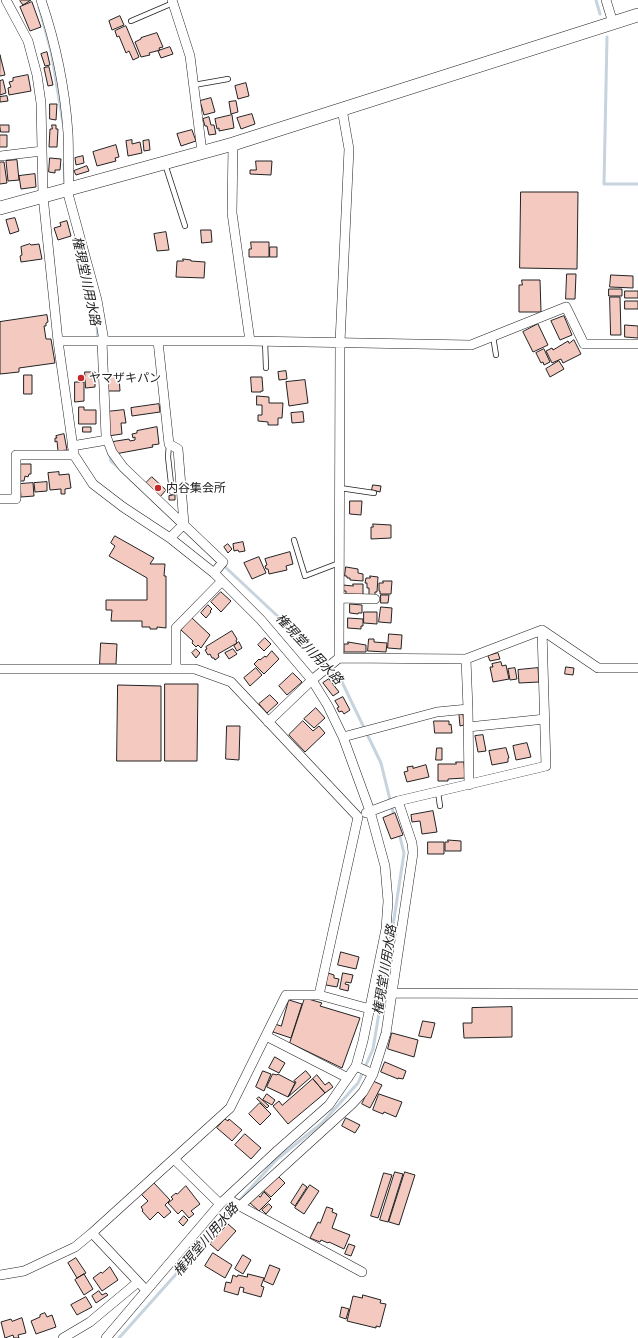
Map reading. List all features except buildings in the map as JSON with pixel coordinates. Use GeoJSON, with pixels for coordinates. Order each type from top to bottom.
{"type":"FeatureCollection","features":[{"type":"Feature","properties":{"kind":"street"},"geometry":{"type":"LineString","coordinates":[[6,0],[28,41],[37,75],[41,103],[43,196],[58,341],[73,451],[93,484],[122,507],[170,538],[214,573],[261,620],[312,680],[328,706],[343,737],[370,811],[385,866],[388,901],[386,929],[370,1009],[356,1066],[329,1105],[224,1201],[106,1338]]}},
{"type":"Feature","properties":{"kind":"street"},"geometry":{"type":"LineString","coordinates":[[41,0],[47,17],[60,72],[68,133],[65,190],[97,300],[103,341],[107,440],[117,461],[223,562],[214,573]]}},
{"type":"Feature","properties":{"kind":"street"},"geometry":{"type":"LineString","coordinates":[[606,0],[613,23]]}},
{"type":"Feature","properties":{"kind":"street"},"geometry":{"type":"LineString","coordinates":[[173,2],[190,56],[202,152]]}},
{"type":"Feature","properties":{"kind":"street"},"geometry":{"type":"LineString","coordinates":[[0,208],[233,144],[638,16]]}},
{"type":"Feature","properties":{"kind":"street"},"geometry":{"type":"LineString","coordinates":[[339,658],[340,342],[349,149],[342,109]]}},
{"type":"Feature","properties":{"kind":"street"},"geometry":{"type":"LineString","coordinates":[[233,144],[232,213],[250,341]]}},
{"type":"Feature","properties":{"kind":"street"},"geometry":{"type":"LineString","coordinates":[[0,156],[42,151]]}},
{"type":"Feature","properties":{"kind":"street"},"geometry":{"type":"LineString","coordinates":[[58,341],[265,341],[471,345],[566,307],[584,344],[638,344]]}},
{"type":"Feature","properties":{"kind":"street"},"geometry":{"type":"LineString","coordinates":[[158,342],[168,444],[178,449],[184,524],[170,538]]}},
{"type":"Feature","properties":{"kind":"street"},"geometry":{"type":"LineString","coordinates":[[0,500],[16,499],[16,455],[73,451],[107,440]]}},
{"type":"Feature","properties":{"kind":"street"},"geometry":{"type":"LineString","coordinates":[[176,669],[176,628],[222,581]]}},
{"type":"Feature","properties":{"kind":"street"},"geometry":{"type":"LineString","coordinates":[[339,598],[375,599]]}},
{"type":"Feature","properties":{"kind":"street"},"geometry":{"type":"LineString","coordinates":[[268,722],[312,680],[339,658],[466,659],[542,630]]}},
{"type":"Feature","properties":{"kind":"street"},"geometry":{"type":"LineString","coordinates":[[542,630],[598,668],[638,668]]}},
{"type":"Feature","properties":{"kind":"street"},"geometry":{"type":"LineString","coordinates":[[358,817],[398,801],[546,766],[542,630]]}},
{"type":"Feature","properties":{"kind":"street"},"geometry":{"type":"LineString","coordinates":[[466,659],[469,785]]}},
{"type":"Feature","properties":{"kind":"street"},"geometry":{"type":"LineString","coordinates":[[0,669],[195,669],[231,682],[358,817]]}},
{"type":"Feature","properties":{"kind":"street"},"geometry":{"type":"LineString","coordinates":[[343,737],[437,712],[468,709]]}},
{"type":"Feature","properties":{"kind":"street"},"geometry":{"type":"LineString","coordinates":[[468,727],[545,719]]}},
{"type":"Feature","properties":{"kind":"street"},"geometry":{"type":"LineString","coordinates":[[240,1206],[352,1104],[364,1092],[373,1074],[386,1033],[413,853],[412,843],[398,801]]}},
{"type":"Feature","properties":{"kind":"street"},"geometry":{"type":"LineString","coordinates":[[318,995],[358,817]]}},
{"type":"Feature","properties":{"kind":"street"},"geometry":{"type":"LineString","coordinates":[[373,993],[638,994]]}},
{"type":"Feature","properties":{"kind":"street"},"geometry":{"type":"LineString","coordinates":[[0,1275],[24,1271],[74,1247],[92,1233],[230,1108],[286,995],[318,995],[370,1009]]}},
{"type":"Feature","properties":{"kind":"street"},"geometry":{"type":"LineString","coordinates":[[266,1036],[348,1078]]}},
{"type":"Feature","properties":{"kind":"street"},"geometry":{"type":"LineString","coordinates":[[356,1066],[373,1074]]}},
{"type":"Feature","properties":{"kind":"street"},"geometry":{"type":"LineString","coordinates":[[174,1159],[224,1201],[240,1206],[362,1272]]}},
{"type":"Feature","properties":{"kind":"street"},"geometry":{"type":"LineString","coordinates":[[92,1233],[146,1291]]}},
{"type":"Feature","properties":{"kind":"street"},"geometry":{"type":"LineString","coordinates":[[63,1338],[90,1322],[138,1282]]}},
{"type":"Feature","properties":{"kind":"lane"},"geometry":{"type":"LineString","coordinates":[[131,20],[173,2]]}},
{"type":"Feature","properties":{"kind":"lane"},"geometry":{"type":"LineString","coordinates":[[194,85],[228,79]]}},
{"type":"Feature","properties":{"kind":"lane"},"geometry":{"type":"LineString","coordinates":[[164,163],[185,226]]}},
{"type":"Feature","properties":{"kind":"lane"},"geometry":{"type":"LineString","coordinates":[[493,336],[496,355]]}},
{"type":"Feature","properties":{"kind":"lane"},"geometry":{"type":"LineString","coordinates":[[265,341],[266,368]]}},
{"type":"Feature","properties":{"kind":"lane"},"geometry":{"type":"LineString","coordinates":[[168,444],[172,492]]}},
{"type":"Feature","properties":{"kind":"lane"},"geometry":{"type":"LineString","coordinates":[[340,488],[374,493]]}},
{"type":"Feature","properties":{"kind":"lane"},"geometry":{"type":"LineString","coordinates":[[294,540],[305,576],[339,563]]}},
{"type":"Feature","properties":{"kind":"lane"},"geometry":{"type":"LineString","coordinates":[[438,792],[440,806]]}},
{"type":"Feature","properties":{"kind":"waterway"},"geometry":{"type":"LineString","coordinates":[[596,0],[600,14]]}},
{"type":"Feature","properties":{"kind":"waterway","name":"権現堂川用水路"},"geometry":{"type":"LineString","coordinates":[[39,7],[51,51],[63,123]]}},
{"type":"Feature","properties":{"kind":"waterway"},"geometry":{"type":"LineString","coordinates":[[607,37],[604,184],[638,184]]}},
{"type":"Feature","properties":{"kind":"waterway","name":"権現堂川用水路"},"geometry":{"type":"LineString","coordinates":[[64,164],[65,187]]}},
{"type":"Feature","properties":{"kind":"waterway","name":"権現堂川用水路"},"geometry":{"type":"LineString","coordinates":[[97,326],[98,339]]}},
{"type":"Feature","properties":{"kind":"waterway","name":"権現堂川用水路"},"geometry":{"type":"LineString","coordinates":[[109,453],[111,461],[119,468]]}},
{"type":"Feature","properties":{"kind":"waterway","name":"権現堂川用水路"},"geometry":{"type":"LineString","coordinates":[[222,564],[286,624],[341,680],[381,763],[394,816]]}},
{"type":"Feature","properties":{"kind":"waterway","name":"権現堂川用水路"},"geometry":{"type":"LineString","coordinates":[[119,1338],[276,1160],[322,1123],[358,1083],[373,1049],[387,965],[404,853],[399,833]]}},
{"type":"Feature","properties":{"kind":"place","name":"ヤマザキパン"},"geometry":{"type":"Point","coordinates":[81,378]}},
{"type":"Feature","properties":{"kind":"place","name":"内谷集会所"},"geometry":{"type":"Point","coordinates":[158,488]}}]}
